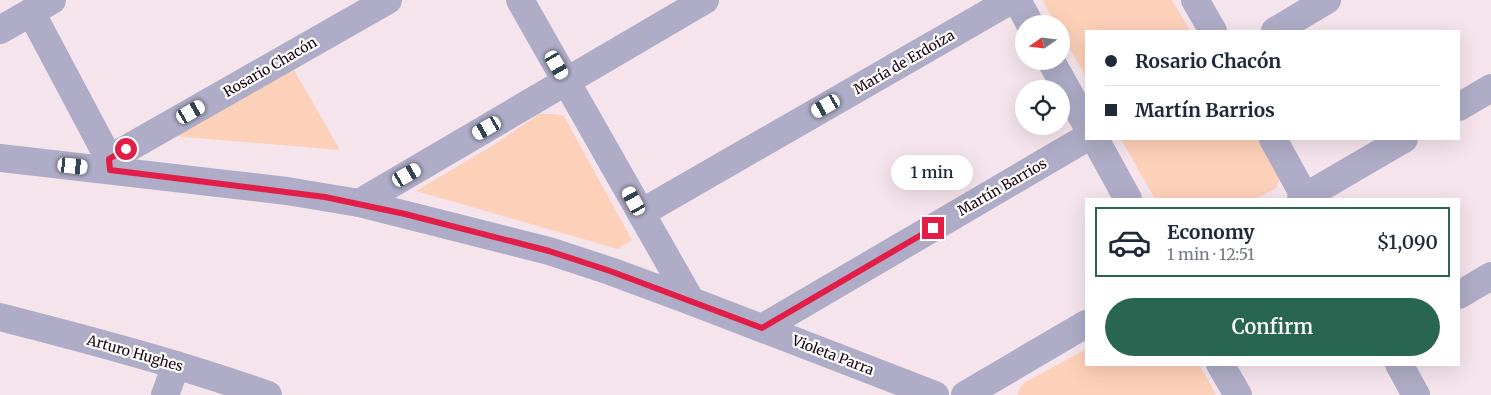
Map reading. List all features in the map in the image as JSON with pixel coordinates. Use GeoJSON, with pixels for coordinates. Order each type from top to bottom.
{"type":"FeatureCollection","features":[{"type":"Feature","properties":{"kind":"street","name":"Rosario Chacón"},"geometry":{"type":"LineString","coordinates":[[109,164],[388,0]]}},
{"type":"Feature","properties":{"kind":"street"},"geometry":{"type":"LineString","coordinates":[[520,0],[691,301]]}},
{"type":"Feature","properties":{"kind":"street"},"geometry":{"type":"LineString","coordinates":[[360,203],[705,0]]}},
{"type":"Feature","properties":{"kind":"street","name":"María de Erdoíza"},"geometry":{"type":"LineString","coordinates":[[641,213],[1011,0]]}},
{"type":"Feature","properties":{"kind":"street"},"geometry":{"type":"LineString","coordinates":[[1017,0],[1025,15]]}},
{"type":"Feature","properties":{"kind":"street"},"geometry":{"type":"LineString","coordinates":[[1195,0],[1212,30]]}},
{"type":"Feature","properties":{"kind":"street"},"geometry":{"type":"LineString","coordinates":[[1277,30],[1327,0]]}},
{"type":"Feature","properties":{"kind":"street"},"geometry":{"type":"LineString","coordinates":[[0,30],[41,6],[109,164]]}},
{"type":"Feature","properties":{"kind":"street"},"geometry":{"type":"LineString","coordinates":[[1056,70],[1085,122]]}},
{"type":"Feature","properties":{"kind":"street"},"geometry":{"type":"LineString","coordinates":[[1460,106],[1491,88]]}},
{"type":"Feature","properties":{"kind":"street","name":"Martín Barrios"},"geometry":{"type":"LineString","coordinates":[[762,328],[1085,139]]}},
{"type":"Feature","properties":{"kind":"street"},"geometry":{"type":"LineString","coordinates":[[1095,140],[1127,198]]}},
{"type":"Feature","properties":{"kind":"street"},"geometry":{"type":"LineString","coordinates":[[1274,140],[1304,198],[1402,140]]}},
{"type":"Feature","properties":{"kind":"street","name":"Violeta Parra"},"geometry":{"type":"LineString","coordinates":[[0,158],[109,164],[360,203],[549,251],[610,271],[935,395]]}},
{"type":"Feature","properties":{"kind":"street"},"geometry":{"type":"LineString","coordinates":[[1460,294],[1491,276]]}},
{"type":"Feature","properties":{"kind":"street","name":"Arturo Hughes"},"geometry":{"type":"LineString","coordinates":[[0,317],[118,348],[268,395]]}},
{"type":"Feature","properties":{"kind":"street"},"geometry":{"type":"LineString","coordinates":[[965,395],[1085,325]]}},
{"type":"Feature","properties":{"kind":"street"},"geometry":{"type":"LineString","coordinates":[[165,395],[176,365]]}},
{"type":"Feature","properties":{"kind":"street"},"geometry":{"type":"LineString","coordinates":[[1221,366],[1238,395]]}},
{"type":"Feature","properties":{"kind":"street"},"geometry":{"type":"LineString","coordinates":[[1399,366],[1416,395]]}},
{"type":"Feature","properties":{"kind":"shaded area"},"geometry":{"type":"Polygon","coordinates":[[[1042,0],[1172,0],[1189,30],[1085,30],[1085,75],[1070,49],[1070,15],[1051,15],[1042,0]]]}},
{"type":"Feature","properties":{"kind":"shaded area"},"geometry":{"type":"Polygon","coordinates":[[[294,70],[340,150],[172,136],[294,70]]]}},
{"type":"Feature","properties":{"kind":"shaded area"},"geometry":{"type":"Polygon","coordinates":[[[539,114],[564,116],[632,240],[618,249],[416,191],[495,144],[539,114]]]}},
{"type":"Feature","properties":{"kind":"shaded area"},"geometry":{"type":"Polygon","coordinates":[[[1122,140],[1268,140],[1284,169],[1276,188],[1258,198],[1154,198],[1122,140]]]}},
{"type":"Feature","properties":{"kind":"shaded area"},"geometry":{"type":"Polygon","coordinates":[[[1085,350],[1085,366],[1200,366],[1216,395],[1018,395],[1018,391],[1024,383],[1085,350]]]}},
{"type":"Feature","properties":{"kind":"route"},"geometry":{"type":"LineString","coordinates":[[126,149],[109,159],[110,170],[287,191],[360,203],[549,251],[610,271],[762,328],[933,228]]}}]}
